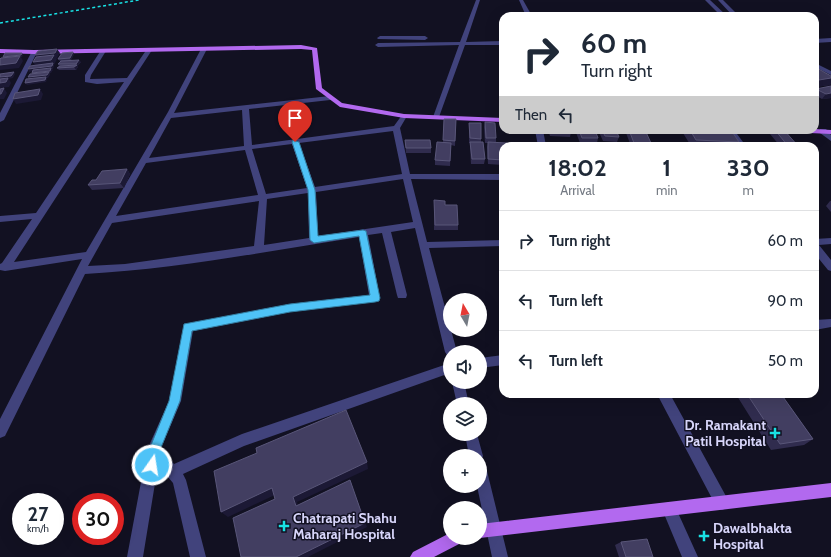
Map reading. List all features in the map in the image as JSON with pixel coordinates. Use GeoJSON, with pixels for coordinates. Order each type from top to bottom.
{"type":"FeatureCollection","features":[{"type":"Feature","properties":{"kind":"main road"},"geometry":{"type":"LineString","coordinates":[[0,51],[34,52],[301,47],[315,49],[319,89],[340,105],[404,116],[499,120]]}},
{"type":"Feature","properties":{"kind":"main road"},"geometry":{"type":"LineString","coordinates":[[487,530],[831,490]]}},
{"type":"Feature","properties":{"kind":"main road"},"geometry":{"type":"LineString","coordinates":[[418,557],[443,544]]}},
{"type":"Feature","properties":{"kind":"street"},"geometry":{"type":"LineString","coordinates":[[436,117],[478,0]]}},
{"type":"Feature","properties":{"kind":"street"},"geometry":{"type":"LineString","coordinates":[[521,0],[526,12]]}},
{"type":"Feature","properties":{"kind":"street"},"geometry":{"type":"LineString","coordinates":[[707,0],[720,12]]}},
{"type":"Feature","properties":{"kind":"street"},"geometry":{"type":"LineString","coordinates":[[720,0],[732,12]]}},
{"type":"Feature","properties":{"kind":"street"},"geometry":{"type":"LineString","coordinates":[[819,35],[831,35]]}},
{"type":"Feature","properties":{"kind":"street"},"geometry":{"type":"LineString","coordinates":[[380,38],[499,43]]}},
{"type":"Feature","properties":{"kind":"street"},"geometry":{"type":"LineString","coordinates":[[378,45],[499,38]]}},
{"type":"Feature","properties":{"kind":"street"},"geometry":{"type":"LineString","coordinates":[[819,41],[831,40]]}},
{"type":"Feature","properties":{"kind":"street"},"geometry":{"type":"LineString","coordinates":[[0,432],[89,255],[169,116],[204,49]]}},
{"type":"Feature","properties":{"kind":"street"},"geometry":{"type":"LineString","coordinates":[[3,267],[149,50]]}},
{"type":"Feature","properties":{"kind":"street"},"geometry":{"type":"LineString","coordinates":[[103,51],[88,75],[87,81],[97,82],[129,80]]}},
{"type":"Feature","properties":{"kind":"street"},"geometry":{"type":"LineString","coordinates":[[0,120],[34,52]]}},
{"type":"Feature","properties":{"kind":"street"},"geometry":{"type":"LineString","coordinates":[[819,67],[831,73]]}},
{"type":"Feature","properties":{"kind":"street"},"geometry":{"type":"LineString","coordinates":[[819,73],[831,80]]}},
{"type":"Feature","properties":{"kind":"street"},"geometry":{"type":"LineString","coordinates":[[169,116],[330,98]]}},
{"type":"Feature","properties":{"kind":"street"},"geometry":{"type":"LineString","coordinates":[[246,108],[248,148],[263,198],[259,248]]}},
{"type":"Feature","properties":{"kind":"street"},"geometry":{"type":"LineString","coordinates":[[404,116],[396,128],[406,176],[449,345]]}},
{"type":"Feature","properties":{"kind":"street"},"geometry":{"type":"LineString","coordinates":[[143,162],[396,128]]}},
{"type":"Feature","properties":{"kind":"street"},"geometry":{"type":"LineString","coordinates":[[827,131],[831,139]]}},
{"type":"Feature","properties":{"kind":"street"},"geometry":{"type":"LineString","coordinates":[[295,142],[312,190],[314,240]]}},
{"type":"Feature","properties":{"kind":"street"},"geometry":{"type":"LineString","coordinates":[[109,220],[406,176],[499,177]]}},
{"type":"Feature","properties":{"kind":"street"},"geometry":{"type":"LineString","coordinates":[[0,219],[38,216]]}},
{"type":"Feature","properties":{"kind":"street"},"geometry":{"type":"LineString","coordinates":[[82,270],[125,268],[189,260],[419,224]]}},
{"type":"Feature","properties":{"kind":"street"},"geometry":{"type":"LineString","coordinates":[[386,229],[402,295]]}},
{"type":"Feature","properties":{"kind":"street"},"geometry":{"type":"LineString","coordinates":[[135,557],[154,450],[175,401],[188,327],[290,308],[375,298],[363,233]]}},
{"type":"Feature","properties":{"kind":"street"},"geometry":{"type":"LineString","coordinates":[[819,242],[831,242]]}},
{"type":"Feature","properties":{"kind":"street"},"geometry":{"type":"LineString","coordinates":[[424,245],[499,243]]}},
{"type":"Feature","properties":{"kind":"street"},"geometry":{"type":"LineString","coordinates":[[819,252],[831,267]]}},
{"type":"Feature","properties":{"kind":"street"},"geometry":{"type":"LineString","coordinates":[[3,267],[89,255]]}},
{"type":"Feature","properties":{"kind":"street"},"geometry":{"type":"LineString","coordinates":[[819,324],[831,323]]}},
{"type":"Feature","properties":{"kind":"street"},"geometry":{"type":"LineString","coordinates":[[487,362],[499,361]]}},
{"type":"Feature","properties":{"kind":"street"},"geometry":{"type":"LineString","coordinates":[[172,472],[242,440],[443,370]]}},
{"type":"Feature","properties":{"kind":"street"},"geometry":{"type":"LineString","coordinates":[[665,398],[722,503]]}},
{"type":"Feature","properties":{"kind":"street"},"geometry":{"type":"LineString","coordinates":[[154,450],[179,480],[198,557]]}},
{"type":"Feature","properties":{"kind":"street"},"geometry":{"type":"LineString","coordinates":[[485,493],[500,557]]}},
{"type":"Feature","properties":{"kind":"street"},"geometry":{"type":"LineString","coordinates":[[669,509],[690,557]]}},
{"type":"Feature","properties":{"kind":"building"},"geometry":{"type":"Polygon","coordinates":[[[57,49],[55,53],[35,55],[38,51],[57,49]]]}},
{"type":"Feature","properties":{"kind":"building"},"geometry":{"type":"Polygon","coordinates":[[[73,52],[70,58],[58,59],[62,53],[73,52]]]}},
{"type":"Feature","properties":{"kind":"building"},"geometry":{"type":"Polygon","coordinates":[[[5,53],[22,53],[21,55],[3,57],[5,53]]]}},
{"type":"Feature","properties":{"kind":"building"},"geometry":{"type":"Polygon","coordinates":[[[54,55],[51,60],[33,62],[36,57],[54,55]]]}},
{"type":"Feature","properties":{"kind":"building"},"geometry":{"type":"Polygon","coordinates":[[[20,56],[16,63],[0,65],[1,58],[20,56]]]}},
{"type":"Feature","properties":{"kind":"building"},"geometry":{"type":"Polygon","coordinates":[[[79,60],[76,64],[58,64],[61,61],[79,60]]]}},
{"type":"Feature","properties":{"kind":"building"},"geometry":{"type":"Polygon","coordinates":[[[53,63],[52,66],[28,69],[30,66],[53,63]]]}},
{"type":"Feature","properties":{"kind":"building"},"geometry":{"type":"Polygon","coordinates":[[[77,65],[74,67],[57,68],[60,66],[77,65]]]}},
{"type":"Feature","properties":{"kind":"building"},"geometry":{"type":"Polygon","coordinates":[[[51,68],[50,71],[32,73],[33,70],[51,68]]]}},
{"type":"Feature","properties":{"kind":"building"},"geometry":{"type":"Polygon","coordinates":[[[819,69],[831,76],[831,78],[819,80],[819,69]]]}},
{"type":"Feature","properties":{"kind":"building"},"geometry":{"type":"Polygon","coordinates":[[[14,72],[11,76],[0,77],[0,74],[14,72]]]}},
{"type":"Feature","properties":{"kind":"building"},"geometry":{"type":"Polygon","coordinates":[[[49,72],[47,75],[28,77],[30,74],[49,72]]]}},
{"type":"Feature","properties":{"kind":"building"},"geometry":{"type":"Polygon","coordinates":[[[46,77],[45,80],[25,83],[26,79],[46,77]]]}},
{"type":"Feature","properties":{"kind":"building"},"geometry":{"type":"Polygon","coordinates":[[[8,78],[6,82],[0,83],[0,79],[8,78]]]}},
{"type":"Feature","properties":{"kind":"building"},"geometry":{"type":"Polygon","coordinates":[[[831,86],[831,93],[826,94],[819,90],[819,88],[831,86]]]}},
{"type":"Feature","properties":{"kind":"building"},"geometry":{"type":"Polygon","coordinates":[[[4,88],[1,94],[0,94],[0,89],[4,88]]]}},
{"type":"Feature","properties":{"kind":"building"},"geometry":{"type":"Polygon","coordinates":[[[40,89],[38,95],[13,99],[15,93],[40,89]]]}},
{"type":"Feature","properties":{"kind":"building"},"geometry":{"type":"Polygon","coordinates":[[[444,119],[456,119],[455,141],[443,140],[444,119]]]}},
{"type":"Feature","properties":{"kind":"building"},"geometry":{"type":"Polygon","coordinates":[[[485,122],[495,123],[496,138],[486,138],[485,122]]]}},
{"type":"Feature","properties":{"kind":"building"},"geometry":{"type":"Polygon","coordinates":[[[469,123],[481,123],[481,139],[470,138],[469,123]]]}},
{"type":"Feature","properties":{"kind":"building"},"geometry":{"type":"Polygon","coordinates":[[[580,134],[596,134],[598,138],[582,138],[580,134]]]}},
{"type":"Feature","properties":{"kind":"building"},"geometry":{"type":"Polygon","coordinates":[[[604,134],[618,134],[619,137],[605,136],[604,134]]]}},
{"type":"Feature","properties":{"kind":"building"},"geometry":{"type":"Polygon","coordinates":[[[631,134],[647,134],[651,142],[634,142],[631,134]]]}},
{"type":"Feature","properties":{"kind":"building"},"geometry":{"type":"Polygon","coordinates":[[[692,134],[734,134],[739,142],[696,140],[692,134]]]}},
{"type":"Feature","properties":{"kind":"building"},"geometry":{"type":"Polygon","coordinates":[[[778,134],[788,134],[794,142],[785,142],[778,134]]]}},
{"type":"Feature","properties":{"kind":"building"},"geometry":{"type":"Polygon","coordinates":[[[405,140],[430,140],[431,148],[406,148],[405,140]]]}},
{"type":"Feature","properties":{"kind":"building"},"geometry":{"type":"Polygon","coordinates":[[[437,142],[451,143],[450,161],[435,160],[437,142]]]}},
{"type":"Feature","properties":{"kind":"building"},"geometry":{"type":"Polygon","coordinates":[[[470,142],[483,142],[485,159],[472,159],[470,142]]]}},
{"type":"Feature","properties":{"kind":"building"},"geometry":{"type":"Polygon","coordinates":[[[488,142],[499,143],[499,160],[488,159],[488,142]]]}},
{"type":"Feature","properties":{"kind":"building"},"geometry":{"type":"Polygon","coordinates":[[[127,169],[120,183],[88,185],[92,180],[96,180],[102,171],[127,169]]]}},
{"type":"Feature","properties":{"kind":"building"},"geometry":{"type":"Polygon","coordinates":[[[434,200],[445,201],[445,205],[457,205],[458,225],[435,225],[434,200]]]}},
{"type":"Feature","properties":{"kind":"building"},"geometry":{"type":"Polygon","coordinates":[[[750,398],[784,398],[813,439],[780,444],[750,398]]]}},
{"type":"Feature","properties":{"kind":"building"},"geometry":{"type":"Polygon","coordinates":[[[346,410],[367,462],[293,497],[296,506],[350,480],[365,523],[296,557],[241,557],[233,518],[275,499],[272,488],[221,512],[214,471],[257,453],[256,448],[346,410]]]}},
{"type":"Feature","properties":{"kind":"building"},"geometry":{"type":"Polygon","coordinates":[[[647,539],[653,557],[626,557],[621,542],[647,539]]]}},
{"type":"Feature","properties":{"kind":"railway"},"geometry":{"type":"LineString","coordinates":[[0,23],[139,0]]}},
{"type":"Feature","properties":{"kind":"place","name":"Dr. Ramakant Patil Hospital"},"geometry":{"type":"Point","coordinates":[775,433]}},
{"type":"Feature","properties":{"kind":"place","name":"Chatrapati Shahu Maharaj Hospital"},"geometry":{"type":"Point","coordinates":[284,526]}},
{"type":"Feature","properties":{"kind":"place","name":"Dawalbhakta Hospital"},"geometry":{"type":"Point","coordinates":[704,536]}},
{"type":"Feature","properties":{"kind":"route"},"geometry":{"type":"LineString","coordinates":[[152,465],[154,450],[175,401],[188,327],[290,308],[375,298],[368,270],[363,233],[314,240],[312,190],[295,142]]}}]}
